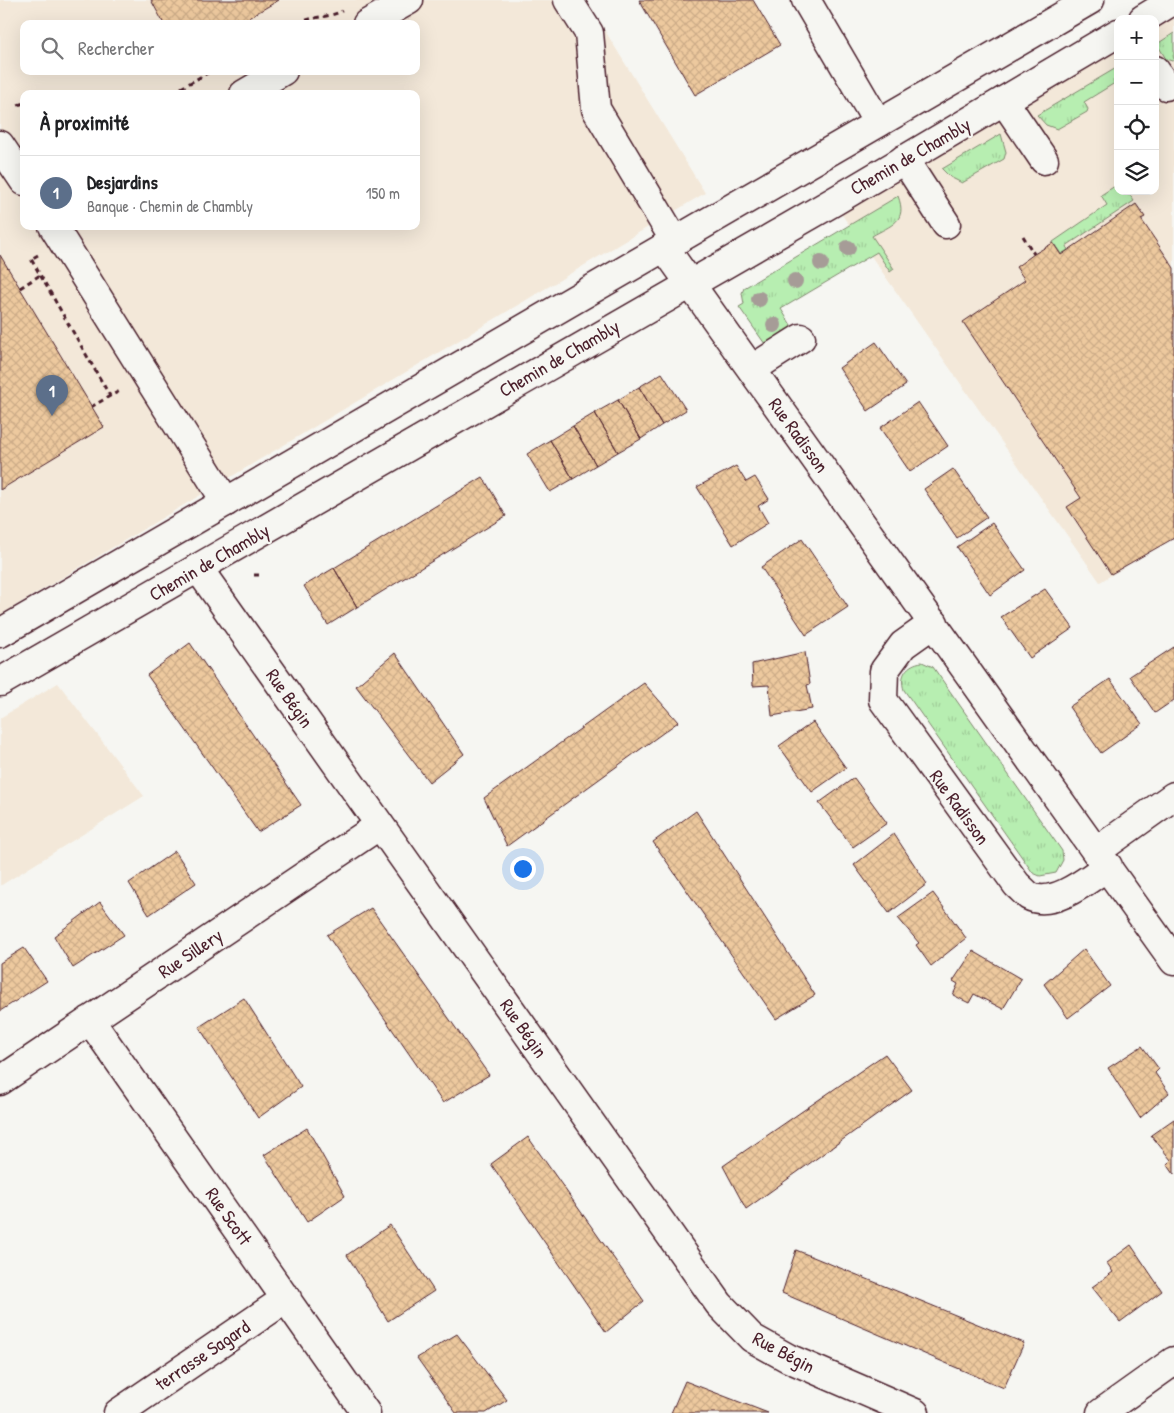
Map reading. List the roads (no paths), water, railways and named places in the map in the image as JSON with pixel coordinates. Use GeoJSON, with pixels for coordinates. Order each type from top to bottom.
{"type":"FeatureCollection","features":[{"type":"Feature","properties":{"kind":"street"},"geometry":{"type":"LineString","coordinates":[[357,16],[409,0]]}},
{"type":"Feature","properties":{"kind":"street","name":"Rue Radisson"},"geometry":{"type":"LineString","coordinates":[[568,0],[589,33],[596,109],[690,282],[1174,961]]}},
{"type":"Feature","properties":{"kind":"street"},"geometry":{"type":"LineString","coordinates":[[806,0],[878,123]]}},
{"type":"Feature","properties":{"kind":"street"},"geometry":{"type":"LineString","coordinates":[[0,633],[1090,0]]}},
{"type":"Feature","properties":{"kind":"street"},"geometry":{"type":"LineString","coordinates":[[1149,15],[1174,0]]}},
{"type":"Feature","properties":{"kind":"street","name":"Chemin de Chambly"},"geometry":{"type":"LineString","coordinates":[[0,682],[904,160],[1114,35]]}},
{"type":"Feature","properties":{"kind":"street"},"geometry":{"type":"LineString","coordinates":[[251,90],[276,75]]}},
{"type":"Feature","properties":{"kind":"street"},"geometry":{"type":"LineString","coordinates":[[1004,101],[1044,160]]}},
{"type":"Feature","properties":{"kind":"street"},"geometry":{"type":"LineString","coordinates":[[0,145],[20,175]]}},
{"type":"Feature","properties":{"kind":"street"},"geometry":{"type":"LineString","coordinates":[[904,160],[946,224]]}},
{"type":"Feature","properties":{"kind":"street"},"geometry":{"type":"LineString","coordinates":[[58,234],[226,502]]}},
{"type":"Feature","properties":{"kind":"street"},"geometry":{"type":"LineString","coordinates":[[752,369],[801,338]]}},
{"type":"Feature","properties":{"kind":"street","name":"Rue Bégin"},"geometry":{"type":"LineString","coordinates":[[198,568],[719,1304],[752,1338],[788,1358],[915,1413]]}},
{"type":"Feature","properties":{"kind":"street","name":"Rue Radisson"},"geometry":{"type":"LineString","coordinates":[[934,623],[903,645],[884,671],[883,700],[1017,885],[1030,896],[1048,900],[1078,887],[1102,858]]}},
{"type":"Feature","properties":{"kind":"street"},"geometry":{"type":"LineString","coordinates":[[1102,858],[1174,796]]}},
{"type":"Feature","properties":{"kind":"street","name":"Rue Sillery"},"geometry":{"type":"LineString","coordinates":[[0,1081],[380,825]]}},
{"type":"Feature","properties":{"kind":"street","name":"Rue Scott"},"geometry":{"type":"LineString","coordinates":[[90,1020],[366,1413]]}},
{"type":"Feature","properties":{"kind":"street","name":"terrasse Sagard"},"geometry":{"type":"LineString","coordinates":[[118,1413],[287,1298]]}},
{"type":"Feature","properties":{"kind":"street"},"geometry":{"type":"LineString","coordinates":[[1101,1413],[1174,1361]]}},
{"type":"Feature","properties":{"kind":"place","name":"Desjardins"},"geometry":{"type":"Point","coordinates":[52,416]}}]}
